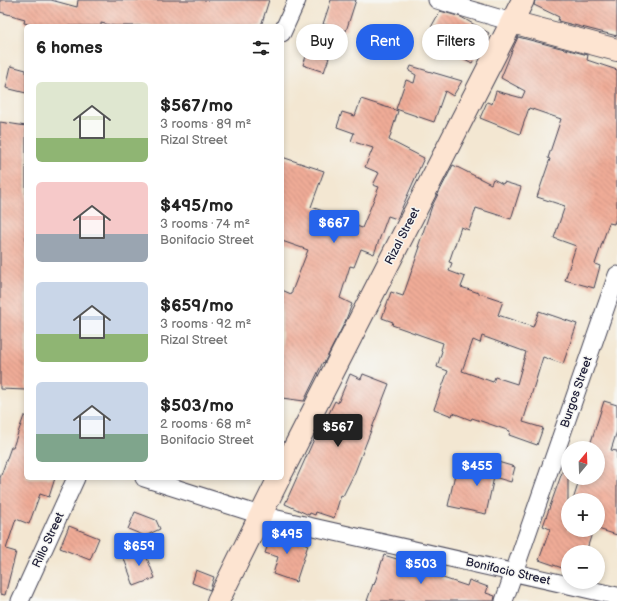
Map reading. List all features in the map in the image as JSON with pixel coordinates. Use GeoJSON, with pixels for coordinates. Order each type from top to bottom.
{"type":"FeatureCollection","features":[{"type":"Feature","properties":{"kind":"main road","name":"Rizal Street"},"geometry":{"type":"LineString","coordinates":[[284,468],[523,0]]}},
{"type":"Feature","properties":{"kind":"main road"},"geometry":{"type":"LineString","coordinates":[[512,22],[617,50]]}},
{"type":"Feature","properties":{"kind":"main road"},"geometry":{"type":"LineString","coordinates":[[218,601],[278,480]]}},
{"type":"Feature","properties":{"kind":"street"},"geometry":{"type":"LineString","coordinates":[[284,29],[297,0]]}},
{"type":"Feature","properties":{"kind":"street"},"geometry":{"type":"LineString","coordinates":[[437,0],[512,22]]}},
{"type":"Feature","properties":{"kind":"street","name":"Burgos Street"},"geometry":{"type":"LineString","coordinates":[[504,601],[617,275]]}},
{"type":"Feature","properties":{"kind":"street","name":"Rillo Street"},"geometry":{"type":"LineString","coordinates":[[20,601],[75,480]]}},
{"type":"Feature","properties":{"kind":"street","name":"Bonifacio Street"},"geometry":{"type":"LineString","coordinates":[[150,480],[260,515],[617,596]]}},
{"type":"Feature","properties":{"kind":"building"},"geometry":{"type":"Polygon","coordinates":[[[0,0],[51,0],[77,7],[78,0],[269,0],[262,24],[28,24],[24,23],[25,19],[0,12],[0,0]]]}},
{"type":"Feature","properties":{"kind":"building"},"geometry":{"type":"Polygon","coordinates":[[[331,0],[356,0],[348,25],[323,24],[331,0]]]}},
{"type":"Feature","properties":{"kind":"building"},"geometry":{"type":"Polygon","coordinates":[[[535,0],[617,0],[617,36],[558,21],[559,17],[534,5],[535,0]]]}},
{"type":"Feature","properties":{"kind":"building"},"geometry":{"type":"Polygon","coordinates":[[[440,11],[461,17],[473,24],[433,24],[440,11]]]}},
{"type":"Feature","properties":{"kind":"building"},"geometry":{"type":"Polygon","coordinates":[[[518,37],[588,55],[587,60],[617,70],[617,215],[614,224],[609,223],[595,264],[600,266],[594,288],[565,280],[576,246],[554,238],[565,206],[537,197],[550,159],[548,158],[561,119],[529,108],[520,134],[480,118],[487,102],[492,104],[496,91],[522,98],[525,91],[501,78],[518,37]]]}},
{"type":"Feature","properties":{"kind":"building"},"geometry":{"type":"Polygon","coordinates":[[[305,60],[328,60],[324,72],[303,65],[305,60]]]}},
{"type":"Feature","properties":{"kind":"building"},"geometry":{"type":"Polygon","coordinates":[[[467,60],[474,60],[472,63],[467,60]]]}},
{"type":"Feature","properties":{"kind":"building"},"geometry":{"type":"Polygon","coordinates":[[[11,66],[24,69],[24,92],[6,88],[11,66]]]}},
{"type":"Feature","properties":{"kind":"building"},"geometry":{"type":"Polygon","coordinates":[[[411,66],[462,81],[453,96],[445,91],[434,122],[396,109],[406,80],[414,83],[416,75],[409,71],[411,66]]]}},
{"type":"Feature","properties":{"kind":"building"},"geometry":{"type":"Polygon","coordinates":[[[361,99],[398,111],[389,140],[424,158],[397,219],[388,216],[374,254],[361,249],[354,267],[350,266],[340,298],[352,304],[345,322],[304,401],[284,398],[284,291],[291,294],[308,250],[284,242],[284,158],[324,171],[311,207],[329,213],[328,215],[362,228],[379,187],[373,185],[379,173],[365,167],[373,148],[351,141],[354,133],[337,127],[342,112],[355,116],[361,99]]]}},
{"type":"Feature","properties":{"kind":"building"},"geometry":{"type":"Polygon","coordinates":[[[0,122],[24,126],[24,390],[0,389],[0,122]]]}},
{"type":"Feature","properties":{"kind":"building"},"geometry":{"type":"Polygon","coordinates":[[[453,165],[491,184],[493,179],[503,184],[504,182],[521,187],[511,219],[476,208],[469,230],[461,227],[449,262],[452,263],[449,271],[465,277],[461,287],[503,301],[498,315],[533,327],[539,311],[577,324],[563,364],[543,357],[523,422],[543,428],[537,445],[509,435],[510,431],[472,418],[471,420],[453,413],[452,416],[434,409],[448,371],[437,367],[443,343],[392,325],[393,322],[382,318],[391,292],[403,296],[432,206],[453,165]],[[482,336],[480,343],[473,340],[462,371],[493,382],[495,377],[517,384],[526,352],[482,336]]]}},
{"type":"Feature","properties":{"kind":"building"},"geometry":{"type":"Polygon","coordinates":[[[350,374],[361,379],[363,374],[389,384],[355,472],[343,496],[341,495],[334,518],[316,512],[315,515],[310,513],[309,515],[285,504],[315,437],[317,438],[335,401],[338,403],[350,374]]]}},
{"type":"Feature","properties":{"kind":"building"},"geometry":{"type":"Polygon","coordinates":[[[604,401],[617,405],[617,431],[611,450],[617,451],[617,535],[605,531],[605,493],[575,493],[578,485],[605,485],[605,441],[591,441],[604,401]]]}},
{"type":"Feature","properties":{"kind":"building"},"geometry":{"type":"Polygon","coordinates":[[[24,416],[24,480],[54,480],[49,497],[40,494],[29,524],[16,519],[6,549],[16,552],[5,595],[0,594],[0,478],[11,447],[13,447],[24,416]]]}},
{"type":"Feature","properties":{"kind":"building"},"geometry":{"type":"Polygon","coordinates":[[[491,460],[515,467],[511,482],[494,477],[486,514],[448,506],[455,474],[458,475],[460,466],[487,473],[491,460]]]}},
{"type":"Feature","properties":{"kind":"building"},"geometry":{"type":"Polygon","coordinates":[[[561,475],[561,485],[568,485],[568,493],[561,493],[561,537],[591,537],[588,545],[561,545],[561,568],[539,560],[550,529],[543,526],[561,475]]]}},
{"type":"Feature","properties":{"kind":"building"},"geometry":{"type":"Polygon","coordinates":[[[135,512],[156,520],[160,529],[145,536],[128,529],[135,512]]]}},
{"type":"Feature","properties":{"kind":"building"},"geometry":{"type":"Polygon","coordinates":[[[69,526],[99,538],[90,560],[60,548],[69,526]]]}},
{"type":"Feature","properties":{"kind":"building"},"geometry":{"type":"Polygon","coordinates":[[[273,530],[302,539],[301,542],[308,545],[296,582],[273,574],[278,557],[265,553],[273,530]]]}},
{"type":"Feature","properties":{"kind":"building"},"geometry":{"type":"Polygon","coordinates":[[[143,548],[155,578],[134,586],[123,556],[143,548]]]}},
{"type":"Feature","properties":{"kind":"building"},"geometry":{"type":"Polygon","coordinates":[[[384,555],[442,572],[440,577],[467,586],[469,580],[488,587],[486,593],[495,596],[494,601],[367,601],[384,555]]]}},
{"type":"Feature","properties":{"kind":"building"},"geometry":{"type":"Polygon","coordinates":[[[196,570],[214,577],[210,590],[192,583],[196,570]]]}}]}
